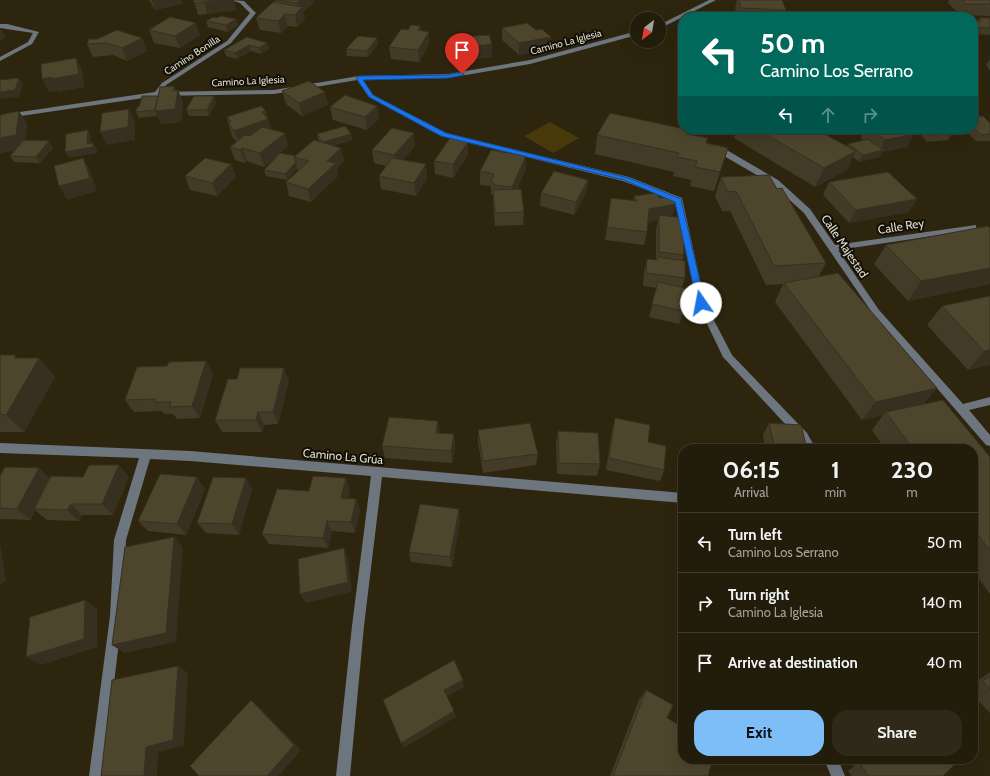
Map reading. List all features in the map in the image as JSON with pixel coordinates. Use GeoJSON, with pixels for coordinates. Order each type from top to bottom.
{"type":"FeatureCollection","features":[{"type":"Feature","properties":{"kind":"street","name":"Camino Bonilla"},"geometry":{"type":"LineString","coordinates":[[157,94],[164,84],[229,42],[253,13],[242,2],[234,0]]}},
{"type":"Feature","properties":{"kind":"street"},"geometry":{"type":"LineString","coordinates":[[690,12],[714,0]]}},
{"type":"Feature","properties":{"kind":"street"},"geometry":{"type":"LineString","coordinates":[[666,24],[678,18]]}},
{"type":"Feature","properties":{"kind":"street"},"geometry":{"type":"LineString","coordinates":[[0,26],[36,32],[30,43],[0,59]]}},
{"type":"Feature","properties":{"kind":"street","name":"Camino La Iglesia"},"geometry":{"type":"LineString","coordinates":[[0,117],[157,94],[274,92],[359,78],[456,75],[530,62],[630,35]]}},
{"type":"Feature","properties":{"kind":"street"},"geometry":{"type":"LineString","coordinates":[[359,78],[371,96],[444,135],[626,179],[679,200],[701,303],[728,357],[803,436],[808,444]]}},
{"type":"Feature","properties":{"kind":"street","name":"Calle Majestad"},"geometry":{"type":"LineString","coordinates":[[710,144],[775,182],[807,211],[876,312],[962,408],[990,442]]}},
{"type":"Feature","properties":{"kind":"street","name":"Calle Rey"},"geometry":{"type":"LineString","coordinates":[[833,248],[973,227]]}},
{"type":"Feature","properties":{"kind":"street"},"geometry":{"type":"LineString","coordinates":[[962,408],[990,401]]}},
{"type":"Feature","properties":{"kind":"street","name":"Camino La Grúa"},"geometry":{"type":"LineString","coordinates":[[0,448],[190,456],[678,498]]}},
{"type":"Feature","properties":{"kind":"street"},"geometry":{"type":"LineString","coordinates":[[96,776],[116,616],[120,540],[146,454]]}},
{"type":"Feature","properties":{"kind":"street"},"geometry":{"type":"LineString","coordinates":[[343,776],[358,626],[377,472]]}},
{"type":"Feature","properties":{"kind":"street"},"geometry":{"type":"LineString","coordinates":[[833,764],[838,776]]}},
{"type":"Feature","properties":{"kind":"shaded area"},"geometry":{"type":"Polygon","coordinates":[[[550,122],[579,138],[553,153],[524,136],[550,122]]]}},
{"type":"Feature","properties":{"kind":"building"},"geometry":{"type":"Polygon","coordinates":[[[194,0],[219,0],[194,3],[194,0]]]}},
{"type":"Feature","properties":{"kind":"building"},"geometry":{"type":"Polygon","coordinates":[[[275,0],[300,0],[297,3],[275,0]]]}},
{"type":"Feature","properties":{"kind":"building"},"geometry":{"type":"Polygon","coordinates":[[[739,0],[782,0],[786,10],[741,8],[739,0]]]}},
{"type":"Feature","properties":{"kind":"building"},"geometry":{"type":"Polygon","coordinates":[[[962,0],[990,0],[990,4],[966,4],[962,0]]]}},
{"type":"Feature","properties":{"kind":"building"},"geometry":{"type":"Polygon","coordinates":[[[273,2],[302,7],[295,15],[285,14],[278,21],[256,18],[273,2]]]}},
{"type":"Feature","properties":{"kind":"building"},"geometry":{"type":"Polygon","coordinates":[[[220,16],[236,19],[226,25],[206,21],[213,17],[217,18],[220,16]]]}},
{"type":"Feature","properties":{"kind":"building"},"geometry":{"type":"Polygon","coordinates":[[[170,17],[196,23],[175,36],[149,30],[170,17]]]}},
{"type":"Feature","properties":{"kind":"building"},"geometry":{"type":"Polygon","coordinates":[[[979,18],[990,18],[990,28],[978,27],[978,21],[981,21],[979,18]]]}},
{"type":"Feature","properties":{"kind":"building"},"geometry":{"type":"Polygon","coordinates":[[[527,23],[536,30],[542,29],[551,37],[519,43],[502,28],[527,23]]]}},
{"type":"Feature","properties":{"kind":"building"},"geometry":{"type":"Polygon","coordinates":[[[411,25],[421,26],[418,30],[429,32],[418,50],[389,47],[401,29],[408,30],[411,25]]]}},
{"type":"Feature","properties":{"kind":"building"},"geometry":{"type":"Polygon","coordinates":[[[117,30],[142,38],[122,48],[107,43],[87,44],[89,39],[97,39],[117,30]]]}},
{"type":"Feature","properties":{"kind":"building"},"geometry":{"type":"Polygon","coordinates":[[[489,35],[492,44],[451,50],[448,38],[489,35]]]}},
{"type":"Feature","properties":{"kind":"building"},"geometry":{"type":"Polygon","coordinates":[[[358,36],[377,38],[367,51],[346,49],[358,36]]]}},
{"type":"Feature","properties":{"kind":"building"},"geometry":{"type":"Polygon","coordinates":[[[247,37],[267,43],[259,48],[249,45],[235,53],[224,50],[247,37]]]}},
{"type":"Feature","properties":{"kind":"building"},"geometry":{"type":"Polygon","coordinates":[[[76,58],[79,74],[52,79],[52,77],[42,79],[41,64],[76,58]]]}},
{"type":"Feature","properties":{"kind":"building"},"geometry":{"type":"Polygon","coordinates":[[[19,78],[15,90],[0,92],[0,80],[19,78]]]}},
{"type":"Feature","properties":{"kind":"building"},"geometry":{"type":"Polygon","coordinates":[[[309,81],[325,92],[299,103],[282,91],[309,81]]]}},
{"type":"Feature","properties":{"kind":"building"},"geometry":{"type":"Polygon","coordinates":[[[174,86],[173,91],[178,90],[175,109],[155,111],[160,87],[174,86]]]}},
{"type":"Feature","properties":{"kind":"building"},"geometry":{"type":"Polygon","coordinates":[[[345,95],[377,106],[365,117],[330,107],[345,95]]]}},
{"type":"Feature","properties":{"kind":"building"},"geometry":{"type":"Polygon","coordinates":[[[142,96],[158,96],[155,110],[136,112],[142,96]]]}},
{"type":"Feature","properties":{"kind":"building"},"geometry":{"type":"Polygon","coordinates":[[[194,96],[214,96],[207,110],[186,110],[194,96]]]}},
{"type":"Feature","properties":{"kind":"building"},"geometry":{"type":"Polygon","coordinates":[[[261,106],[266,111],[262,112],[268,119],[234,131],[228,123],[231,121],[227,117],[261,106]]]}},
{"type":"Feature","properties":{"kind":"building"},"geometry":{"type":"Polygon","coordinates":[[[129,109],[128,127],[100,132],[102,113],[129,109]]]}},
{"type":"Feature","properties":{"kind":"building"},"geometry":{"type":"Polygon","coordinates":[[[19,111],[16,135],[0,138],[0,115],[19,111]]]}},
{"type":"Feature","properties":{"kind":"building"},"geometry":{"type":"Polygon","coordinates":[[[610,113],[678,128],[678,134],[708,138],[706,143],[728,148],[720,172],[695,167],[697,161],[677,157],[679,153],[597,135],[610,113]]]}},
{"type":"Feature","properties":{"kind":"building"},"geometry":{"type":"Polygon","coordinates":[[[978,116],[983,116],[990,123],[990,134],[981,135],[978,132],[978,116]]]}},
{"type":"Feature","properties":{"kind":"building"},"geometry":{"type":"Polygon","coordinates":[[[345,126],[351,134],[323,142],[317,134],[345,126]]]}},
{"type":"Feature","properties":{"kind":"building"},"geometry":{"type":"Polygon","coordinates":[[[262,127],[285,133],[260,153],[242,148],[240,150],[230,147],[245,135],[250,136],[262,127]]]}},
{"type":"Feature","properties":{"kind":"building"},"geometry":{"type":"Polygon","coordinates":[[[392,128],[414,133],[394,155],[372,150],[392,128]]]}},
{"type":"Feature","properties":{"kind":"building"},"geometry":{"type":"Polygon","coordinates":[[[88,130],[87,144],[93,143],[93,147],[65,152],[66,134],[88,130]]]}},
{"type":"Feature","properties":{"kind":"building"},"geometry":{"type":"Polygon","coordinates":[[[766,134],[824,134],[856,151],[824,168],[766,134]]]}},
{"type":"Feature","properties":{"kind":"building"},"geometry":{"type":"Polygon","coordinates":[[[878,134],[914,134],[885,140],[878,134]]]}},
{"type":"Feature","properties":{"kind":"building"},"geometry":{"type":"Polygon","coordinates":[[[930,134],[952,134],[931,135],[930,134]]]}},
{"type":"Feature","properties":{"kind":"building"},"geometry":{"type":"Polygon","coordinates":[[[450,138],[468,142],[453,164],[434,161],[450,138]]]}},
{"type":"Feature","properties":{"kind":"building"},"geometry":{"type":"Polygon","coordinates":[[[868,139],[883,150],[863,155],[848,144],[868,139]]]}},
{"type":"Feature","properties":{"kind":"building"},"geometry":{"type":"Polygon","coordinates":[[[24,140],[49,141],[36,157],[10,156],[24,140]]]}},
{"type":"Feature","properties":{"kind":"building"},"geometry":{"type":"Polygon","coordinates":[[[314,140],[341,148],[327,161],[336,163],[308,189],[286,182],[309,161],[294,157],[314,140]]]}},
{"type":"Feature","properties":{"kind":"building"},"geometry":{"type":"Polygon","coordinates":[[[491,150],[526,156],[512,187],[495,185],[491,180],[494,174],[480,171],[491,150]]]}},
{"type":"Feature","properties":{"kind":"building"},"geometry":{"type":"Polygon","coordinates":[[[280,153],[296,156],[294,157],[296,162],[285,174],[264,170],[280,153]]]}},
{"type":"Feature","properties":{"kind":"building"},"geometry":{"type":"Polygon","coordinates":[[[83,158],[90,178],[59,186],[54,166],[83,158]]]}},
{"type":"Feature","properties":{"kind":"building"},"geometry":{"type":"Polygon","coordinates":[[[205,158],[231,164],[212,183],[185,176],[205,158]]]}},
{"type":"Feature","properties":{"kind":"building"},"geometry":{"type":"Polygon","coordinates":[[[392,158],[426,164],[414,183],[379,176],[392,158]]]}},
{"type":"Feature","properties":{"kind":"building"},"geometry":{"type":"Polygon","coordinates":[[[554,171],[588,180],[576,202],[541,193],[554,171]]]}},
{"type":"Feature","properties":{"kind":"building"},"geometry":{"type":"Polygon","coordinates":[[[888,172],[917,199],[856,210],[829,182],[888,172]]]}},
{"type":"Feature","properties":{"kind":"building"},"geometry":{"type":"Polygon","coordinates":[[[769,175],[777,189],[782,188],[826,263],[774,266],[736,191],[728,192],[721,177],[769,175]]]}},
{"type":"Feature","properties":{"kind":"building"},"geometry":{"type":"Polygon","coordinates":[[[521,189],[524,212],[495,213],[493,190],[521,189]]]}},
{"type":"Feature","properties":{"kind":"building"},"geometry":{"type":"Polygon","coordinates":[[[656,193],[660,198],[671,197],[676,204],[649,209],[647,232],[607,227],[611,198],[637,201],[634,196],[656,193]]]}},
{"type":"Feature","properties":{"kind":"building"},"geometry":{"type":"Polygon","coordinates":[[[659,215],[683,218],[684,255],[659,252],[659,215]]]}},
{"type":"Feature","properties":{"kind":"building"},"geometry":{"type":"Polygon","coordinates":[[[988,226],[990,228],[990,268],[921,281],[886,245],[988,226]]]}},
{"type":"Feature","properties":{"kind":"building"},"geometry":{"type":"Polygon","coordinates":[[[658,257],[685,261],[685,278],[646,273],[647,259],[657,260],[658,257]]]}},
{"type":"Feature","properties":{"kind":"building"},"geometry":{"type":"Polygon","coordinates":[[[838,273],[937,388],[875,402],[784,283],[838,273]]]}},
{"type":"Feature","properties":{"kind":"building"},"geometry":{"type":"Polygon","coordinates":[[[658,282],[689,289],[684,311],[652,304],[658,282]]]}},
{"type":"Feature","properties":{"kind":"building"},"geometry":{"type":"Polygon","coordinates":[[[990,296],[990,350],[984,351],[942,306],[990,296]]]}},
{"type":"Feature","properties":{"kind":"building"},"geometry":{"type":"Polygon","coordinates":[[[0,355],[15,355],[14,358],[39,358],[6,415],[0,414],[0,355]]]}},
{"type":"Feature","properties":{"kind":"building"},"geometry":{"type":"Polygon","coordinates":[[[206,361],[192,406],[169,407],[171,402],[155,402],[156,399],[125,400],[137,367],[167,366],[169,362],[206,361]]]}},
{"type":"Feature","properties":{"kind":"building"},"geometry":{"type":"Polygon","coordinates":[[[240,368],[284,368],[273,412],[258,412],[256,420],[215,420],[228,379],[237,379],[240,368]]]}},
{"type":"Feature","properties":{"kind":"building"},"geometry":{"type":"Polygon","coordinates":[[[943,400],[990,457],[990,551],[978,535],[978,444],[909,444],[886,412],[943,400]]]}},
{"type":"Feature","properties":{"kind":"building"},"geometry":{"type":"Polygon","coordinates":[[[389,417],[438,421],[436,433],[454,434],[451,451],[382,446],[389,417]]]}},
{"type":"Feature","properties":{"kind":"building"},"geometry":{"type":"Polygon","coordinates":[[[615,418],[650,425],[648,442],[666,446],[664,470],[609,458],[615,418]]]}},
{"type":"Feature","properties":{"kind":"building"},"geometry":{"type":"Polygon","coordinates":[[[530,423],[538,454],[483,461],[478,430],[530,423]]]}},
{"type":"Feature","properties":{"kind":"building"},"geometry":{"type":"Polygon","coordinates":[[[769,423],[801,425],[806,444],[774,444],[769,423]]]}},
{"type":"Feature","properties":{"kind":"building"},"geometry":{"type":"Polygon","coordinates":[[[558,431],[598,433],[600,464],[559,463],[558,431]]]}},
{"type":"Feature","properties":{"kind":"building"},"geometry":{"type":"Polygon","coordinates":[[[89,465],[119,465],[102,504],[71,504],[67,510],[34,509],[51,476],[83,477],[89,465]]]}},
{"type":"Feature","properties":{"kind":"building"},"geometry":{"type":"Polygon","coordinates":[[[5,467],[39,468],[17,509],[0,508],[0,476],[5,467]]]}},
{"type":"Feature","properties":{"kind":"building"},"geometry":{"type":"Polygon","coordinates":[[[160,474],[197,477],[177,524],[138,521],[160,474]]]}},
{"type":"Feature","properties":{"kind":"building"},"geometry":{"type":"Polygon","coordinates":[[[313,476],[346,478],[341,498],[356,499],[351,522],[327,521],[323,538],[262,534],[277,489],[309,491],[313,476]]]}},
{"type":"Feature","properties":{"kind":"building"},"geometry":{"type":"Polygon","coordinates":[[[213,477],[246,478],[232,524],[197,523],[213,477]]]}},
{"type":"Feature","properties":{"kind":"building"},"geometry":{"type":"Polygon","coordinates":[[[420,504],[459,509],[450,557],[409,552],[420,504]]]}},
{"type":"Feature","properties":{"kind":"building"},"geometry":{"type":"Polygon","coordinates":[[[174,537],[166,633],[112,645],[125,547],[174,537]]]}},
{"type":"Feature","properties":{"kind":"building"},"geometry":{"type":"Polygon","coordinates":[[[344,548],[348,582],[300,594],[298,559],[344,548]]]}},
{"type":"Feature","properties":{"kind":"building"},"geometry":{"type":"Polygon","coordinates":[[[85,600],[84,639],[26,657],[30,617],[85,600]]]}},
{"type":"Feature","properties":{"kind":"building"},"geometry":{"type":"Polygon","coordinates":[[[454,660],[463,680],[444,690],[454,711],[401,743],[383,700],[454,660]]]}},
{"type":"Feature","properties":{"kind":"building"},"geometry":{"type":"Polygon","coordinates":[[[178,666],[173,740],[146,747],[144,776],[101,776],[112,680],[178,666]]]}},
{"type":"Feature","properties":{"kind":"building"},"geometry":{"type":"Polygon","coordinates":[[[990,676],[990,689],[983,681],[990,676]]]}},
{"type":"Feature","properties":{"kind":"building"},"geometry":{"type":"Polygon","coordinates":[[[646,690],[673,705],[667,718],[678,724],[678,764],[712,764],[708,776],[613,776],[646,690]]]}},
{"type":"Feature","properties":{"kind":"building"},"geometry":{"type":"Polygon","coordinates":[[[251,700],[294,745],[267,776],[199,776],[190,766],[251,700]]]}},
{"type":"Feature","properties":{"kind":"building"},"geometry":{"type":"Polygon","coordinates":[[[863,764],[955,764],[943,776],[869,776],[861,766],[863,764]]]}},
{"type":"Feature","properties":{"kind":"route"},"geometry":{"type":"LineString","coordinates":[[462,74],[448,76],[359,78],[371,96],[444,135],[626,179],[679,200],[701,303]]}}]}
